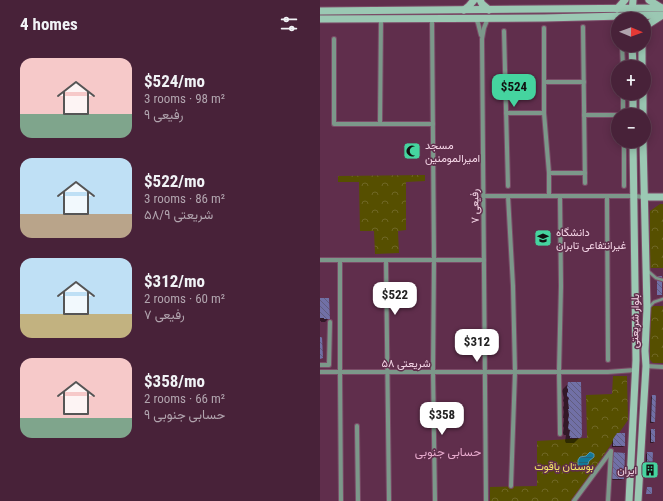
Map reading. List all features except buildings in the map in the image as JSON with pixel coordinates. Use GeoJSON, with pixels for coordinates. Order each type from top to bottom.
{"type":"FeatureCollection","features":[{"type":"Feature","properties":{"kind":"main road"},"geometry":{"type":"LineString","coordinates":[[464,10],[474,0]]}},
{"type":"Feature","properties":{"kind":"main road"},"geometry":{"type":"LineString","coordinates":[[480,0],[488,14]]}},
{"type":"Feature","properties":{"kind":"main road"},"geometry":{"type":"LineString","coordinates":[[617,9],[625,0]]}},
{"type":"Feature","properties":{"kind":"main road"},"geometry":{"type":"LineString","coordinates":[[632,12],[633,0]]}},
{"type":"Feature","properties":{"kind":"main road"},"geometry":{"type":"LineString","coordinates":[[642,0],[642,12]]}},
{"type":"Feature","properties":{"kind":"main road"},"geometry":{"type":"LineString","coordinates":[[649,0],[662,12]]}},
{"type":"Feature","properties":{"kind":"main road"},"geometry":{"type":"LineString","coordinates":[[320,19],[475,18],[488,14],[632,8],[642,8],[662,12]]}},
{"type":"Feature","properties":{"kind":"main road"},"geometry":{"type":"LineString","coordinates":[[320,11],[464,10],[488,14],[611,18]]}},
{"type":"Feature","properties":{"kind":"main road"},"geometry":{"type":"LineString","coordinates":[[651,15],[662,12]]}},
{"type":"Feature","properties":{"kind":"main road"},"geometry":{"type":"LineString","coordinates":[[651,21],[662,12]]}},
{"type":"Feature","properties":{"kind":"main road","name":"بلوار شریعتی"},"geometry":{"type":"LineString","coordinates":[[629,501],[635,370],[633,148]]}},
{"type":"Feature","properties":{"kind":"main road","name":"بلوار شریعتی"},"geometry":{"type":"LineString","coordinates":[[638,501],[646,366],[645,351],[647,308],[643,148]]}},
{"type":"Feature","properties":{"kind":"main road"},"geometry":{"type":"LineString","coordinates":[[644,197],[663,197]]}},
{"type":"Feature","properties":{"kind":"street"},"geometry":{"type":"LineString","coordinates":[[482,39],[488,14]]}},
{"type":"Feature","properties":{"kind":"street"},"geometry":{"type":"LineString","coordinates":[[380,124],[381,18]]}},
{"type":"Feature","properties":{"kind":"street"},"geometry":{"type":"LineString","coordinates":[[432,18],[435,501]]}},
{"type":"Feature","properties":{"kind":"street"},"geometry":{"type":"LineString","coordinates":[[475,18],[478,23],[482,39]]}},
{"type":"Feature","properties":{"kind":"street"},"geometry":{"type":"LineString","coordinates":[[582,27],[585,183]]}},
{"type":"Feature","properties":{"kind":"street"},"geometry":{"type":"LineString","coordinates":[[544,28],[544,113],[549,173],[549,196]]}},
{"type":"Feature","properties":{"kind":"street"},"geometry":{"type":"LineString","coordinates":[[504,31],[508,186]]}},
{"type":"Feature","properties":{"kind":"street"},"geometry":{"type":"LineString","coordinates":[[334,39],[334,124],[433,124]]}},
{"type":"Feature","properties":{"kind":"street","name":"رفیعی ۷"},"geometry":{"type":"LineString","coordinates":[[482,39],[486,501]]}},
{"type":"Feature","properties":{"kind":"street"},"geometry":{"type":"LineString","coordinates":[[544,82],[584,82]]}},
{"type":"Feature","properties":{"kind":"street"},"geometry":{"type":"LineString","coordinates":[[506,113],[544,113]]}},
{"type":"Feature","properties":{"kind":"street"},"geometry":{"type":"LineString","coordinates":[[584,115],[611,115]]}},
{"type":"Feature","properties":{"kind":"street"},"geometry":{"type":"LineString","coordinates":[[624,148],[624,186]]}},
{"type":"Feature","properties":{"kind":"street"},"geometry":{"type":"LineString","coordinates":[[549,173],[584,173]]}},
{"type":"Feature","properties":{"kind":"street"},"geometry":{"type":"LineString","coordinates":[[484,196],[644,197]]}},
{"type":"Feature","properties":{"kind":"street"},"geometry":{"type":"LineString","coordinates":[[508,196],[513,286],[515,372],[512,486]]}},
{"type":"Feature","properties":{"kind":"street"},"geometry":{"type":"LineString","coordinates":[[560,196],[560,434]]}},
{"type":"Feature","properties":{"kind":"street"},"geometry":{"type":"LineString","coordinates":[[607,196],[608,360]]}},
{"type":"Feature","properties":{"kind":"street"},"geometry":{"type":"LineString","coordinates":[[320,260],[484,260]]}},
{"type":"Feature","properties":{"kind":"street"},"geometry":{"type":"LineString","coordinates":[[340,260],[341,501]]}},
{"type":"Feature","properties":{"kind":"street"},"geometry":{"type":"LineString","coordinates":[[386,260],[389,501]]}},
{"type":"Feature","properties":{"kind":"street"},"geometry":{"type":"LineString","coordinates":[[320,365],[329,364],[330,322]]}},
{"type":"Feature","properties":{"kind":"street"},"geometry":{"type":"LineString","coordinates":[[646,366],[663,367]]}},
{"type":"Feature","properties":{"kind":"street","name":"شریعتی ۵۸"},"geometry":{"type":"LineString","coordinates":[[320,372],[608,372],[635,370]]}},
{"type":"Feature","properties":{"kind":"street"},"geometry":{"type":"LineString","coordinates":[[356,426],[358,501]]}},
{"type":"Feature","properties":{"kind":"street"},"geometry":{"type":"LineString","coordinates":[[574,501],[611,451],[608,501]]}},
{"type":"Feature","properties":{"kind":"lane"},"geometry":{"type":"LineString","coordinates":[[646,270],[656,278],[663,280]]}},
{"type":"Feature","properties":{"kind":"lane"},"geometry":{"type":"LineString","coordinates":[[647,308],[654,302],[663,299]]}},
{"type":"Feature","properties":{"kind":"green space"},"geometry":{"type":"Polygon","coordinates":[[[425,175],[425,181],[406,182],[406,230],[398,231],[399,253],[375,254],[374,231],[360,231],[359,182],[338,182],[338,176],[425,175]]]}},
{"type":"Feature","properties":{"kind":"green space"},"geometry":{"type":"Polygon","coordinates":[[[660,204],[663,204],[663,268],[650,268],[650,211],[660,204]]]}},
{"type":"Feature","properties":{"kind":"green space"},"geometry":{"type":"Polygon","coordinates":[[[652,306],[663,306],[663,363],[653,363],[650,360],[650,308],[652,306]]]}},
{"type":"Feature","properties":{"kind":"green space","name":"بوستان یاقوت"},"geometry":{"type":"Polygon","coordinates":[[[613,376],[627,376],[628,420],[572,501],[490,501],[490,487],[537,486],[537,441],[587,438],[586,395],[612,394],[613,376]]]}},
{"type":"Feature","properties":{"kind":"water"},"geometry":{"type":"Polygon","coordinates":[[[590,452],[594,454],[594,457],[589,461],[587,467],[581,468],[578,465],[578,460],[580,457],[586,456],[590,452]]]}},
{"type":"Feature","properties":{"kind":"place","name":"مسجد امیرالمومنین"},"geometry":{"type":"Point","coordinates":[412,151]}},
{"type":"Feature","properties":{"kind":"place","name":"دانشگاه غیرانتفاعی تابران"},"geometry":{"type":"Point","coordinates":[543,238]}},
{"type":"Feature","properties":{"kind":"place","name":"ایران"},"geometry":{"type":"Point","coordinates":[650,470]}},
{"type":"Feature","properties":{"kind":"district","name":"حسابی جنوبی"},"geometry":{"type":"Point","coordinates":[448,452]}}]}
